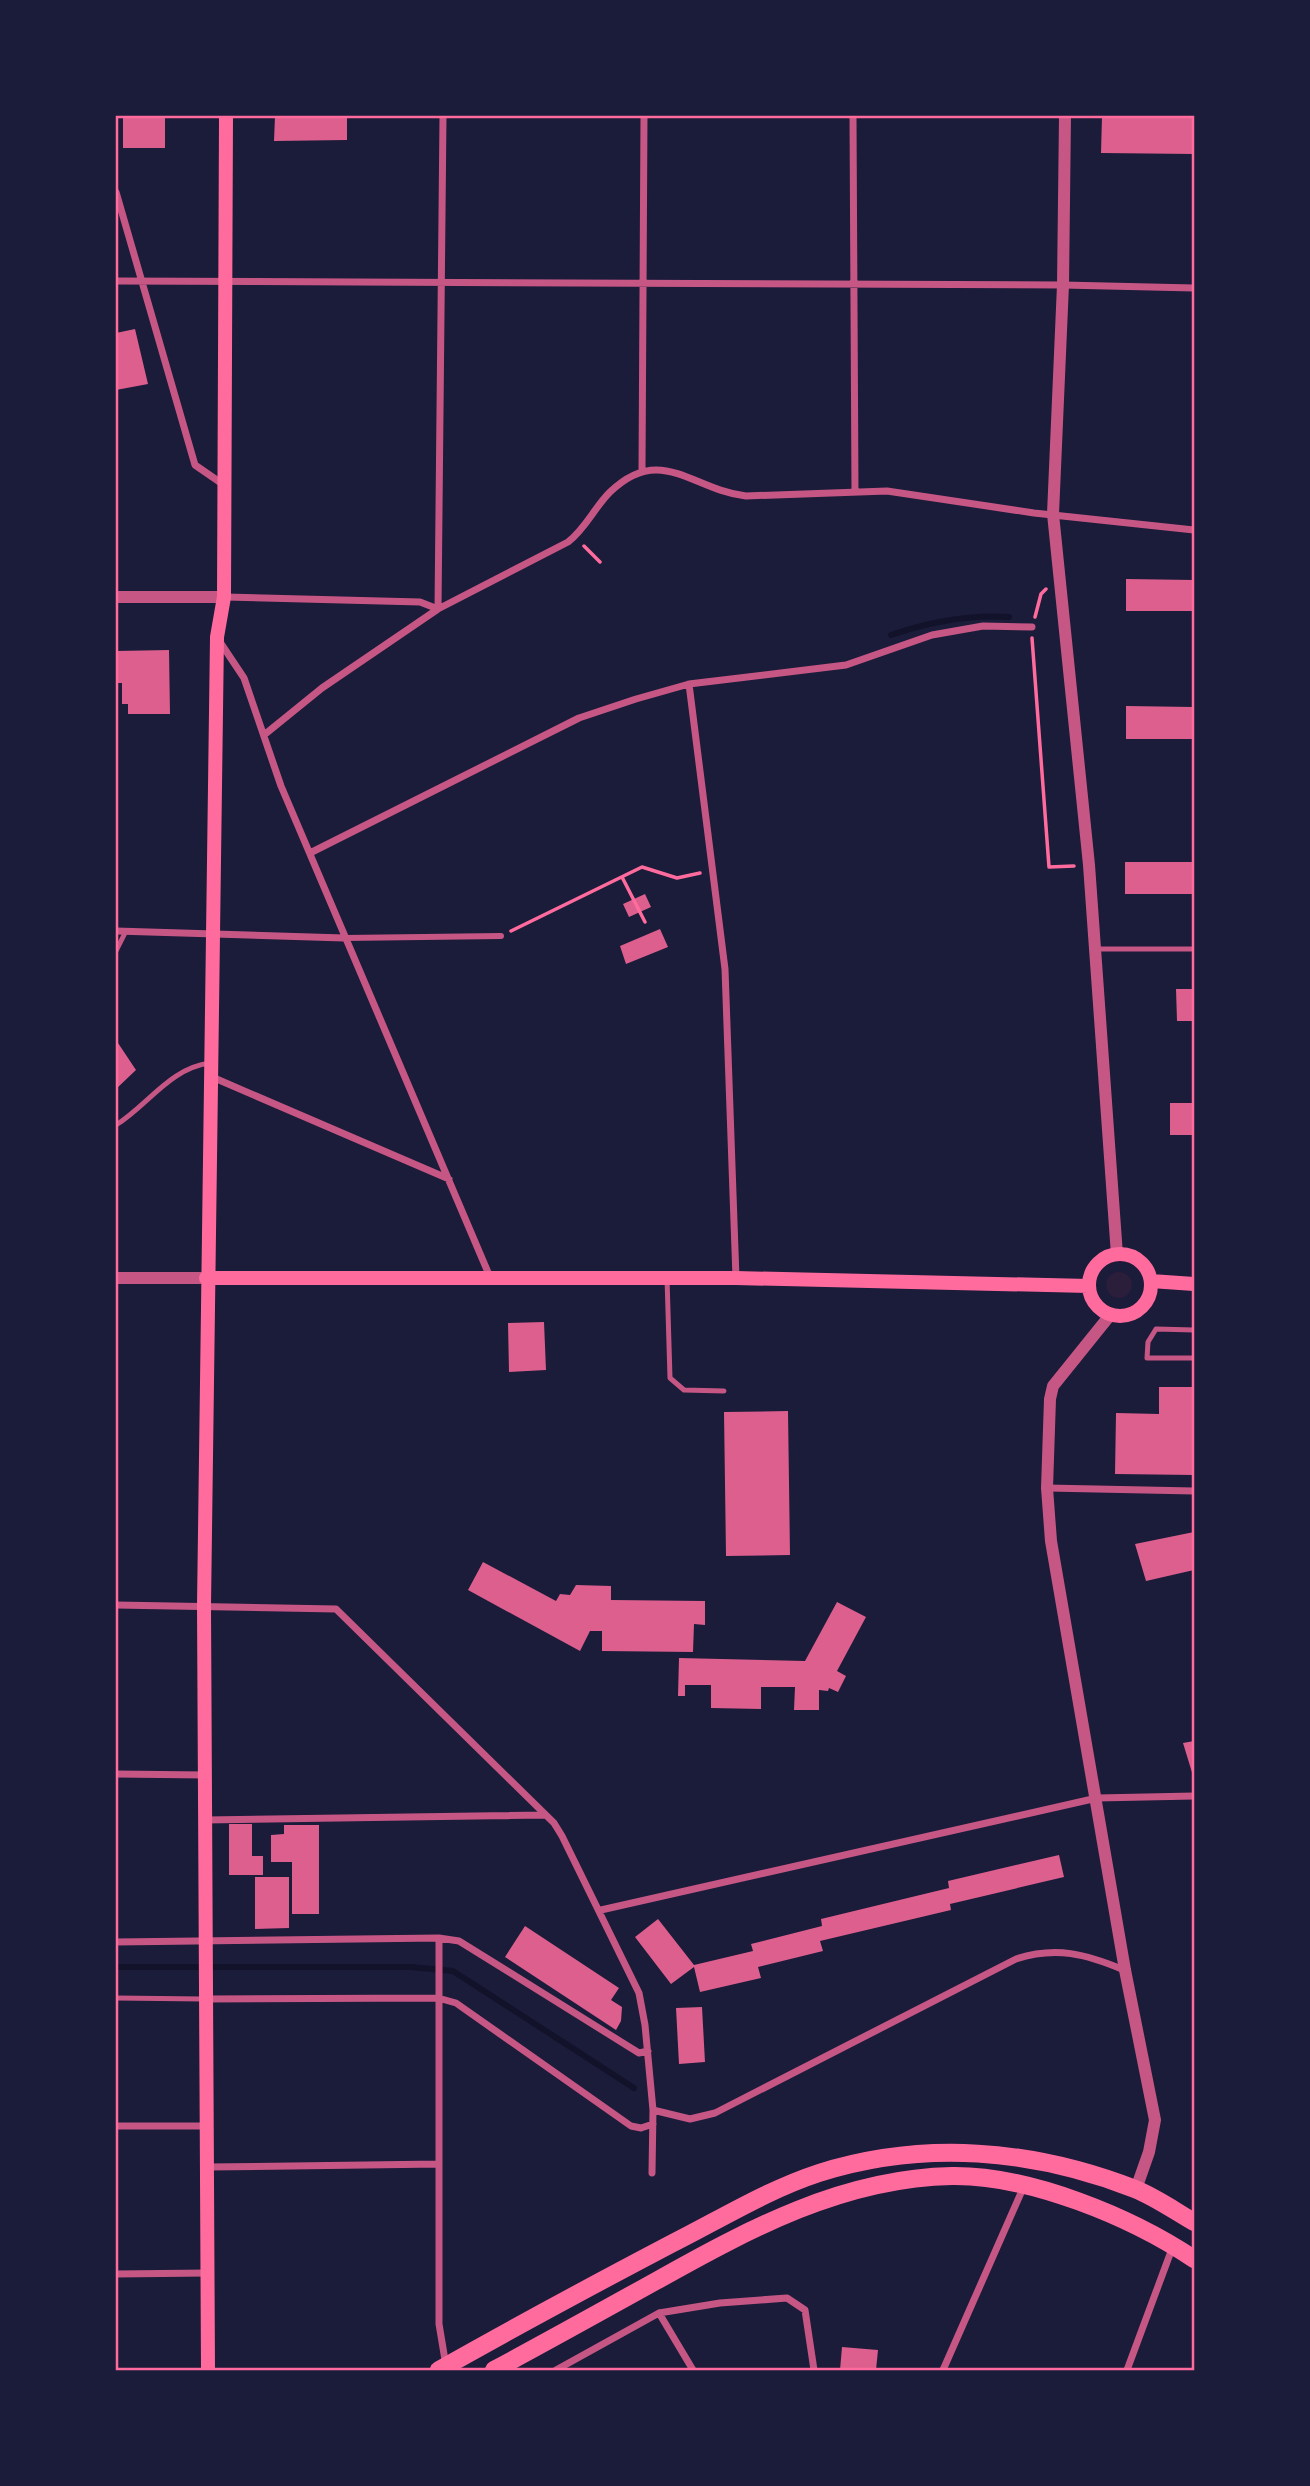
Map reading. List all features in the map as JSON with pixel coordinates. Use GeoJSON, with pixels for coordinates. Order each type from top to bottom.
{"type":"FeatureCollection","features":[{"type":"Feature","properties":{"kind":"main road"},"geometry":{"type":"LineString","coordinates":[[208,2371],[209,2126],[204,1606],[206,1278],[217,637],[224,597],[226,116]]}},
{"type":"Feature","properties":{"kind":"main road"},"geometry":{"type":"LineString","coordinates":[[1117,1255],[1138,1261],[1151,1281],[1150,1294],[1144,1305],[1126,1315],[1111,1314],[1100,1308],[1088,1286],[1090,1272],[1098,1262],[1117,1255]]}},
{"type":"Feature","properties":{"kind":"main road"},"geometry":{"type":"LineString","coordinates":[[206,1278],[667,1278],[1088,1286]]}},
{"type":"Feature","properties":{"kind":"main road"},"geometry":{"type":"LineString","coordinates":[[1151,1281],[1195,1284]]}},
{"type":"Feature","properties":{"kind":"main road"},"geometry":{"type":"LineString","coordinates":[[443,2369],[602,2280],[778,2189],[849,2165],[900,2155],[986,2153],[1042,2160],[1136,2189],[1195,2222]]}},
{"type":"Feature","properties":{"kind":"main road"},"geometry":{"type":"LineString","coordinates":[[494,2371],[740,2234],[827,2197],[875,2185],[954,2176],[1024,2186],[1115,2214],[1195,2259]]}},
{"type":"Feature","properties":{"kind":"street"},"geometry":{"type":"LineString","coordinates":[[438,609],[443,116]]}},
{"type":"Feature","properties":{"kind":"street"},"geometry":{"type":"LineString","coordinates":[[642,470],[644,116]]}},
{"type":"Feature","properties":{"kind":"street"},"geometry":{"type":"LineString","coordinates":[[853,116],[855,492]]}},
{"type":"Feature","properties":{"kind":"street"},"geometry":{"type":"LineString","coordinates":[[1065,116],[1063,285],[1053,514],[1089,865],[1117,1255]]}},
{"type":"Feature","properties":{"kind":"street"},"geometry":{"type":"LineString","coordinates":[[116,192],[195,465],[225,486]]}},
{"type":"Feature","properties":{"kind":"street"},"geometry":{"type":"LineString","coordinates":[[116,281],[1063,285],[1195,288]]}},
{"type":"Feature","properties":{"kind":"street"},"geometry":{"type":"LineString","coordinates":[[264,735],[322,688],[438,609],[575,537],[610,492],[642,470],[677,473],[725,494],[746,496],[887,491],[1195,530]]}},
{"type":"Feature","properties":{"kind":"street"},"geometry":{"type":"LineString","coordinates":[[116,597],[420,602],[438,609]]}},
{"type":"Feature","properties":{"kind":"street"},"geometry":{"type":"LineString","coordinates":[[310,853],[579,718],[689,684],[846,665],[932,635],[983,626],[1032,627]]}},
{"type":"Feature","properties":{"kind":"street"},"geometry":{"type":"LineString","coordinates":[[217,637],[244,678],[344,937],[491,1278]]}},
{"type":"Feature","properties":{"kind":"street"},"geometry":{"type":"LineString","coordinates":[[689,684],[724,969],[736,1279]]}},
{"type":"Feature","properties":{"kind":"street"},"geometry":{"type":"LineString","coordinates":[[116,931],[344,937],[501,936]]}},
{"type":"Feature","properties":{"kind":"street"},"geometry":{"type":"LineString","coordinates":[[210,1070],[449,1179]]}},
{"type":"Feature","properties":{"kind":"street"},"geometry":{"type":"LineString","coordinates":[[116,1278],[206,1278]]}},
{"type":"Feature","properties":{"kind":"street"},"geometry":{"type":"LineString","coordinates":[[1111,1314],[1053,1386],[1047,1488],[1051,1541],[1125,1970],[1155,2120],[1149,2152],[1136,2189]]}},
{"type":"Feature","properties":{"kind":"street"},"geometry":{"type":"LineString","coordinates":[[1047,1488],[1195,1491]]}},
{"type":"Feature","properties":{"kind":"street"},"geometry":{"type":"LineString","coordinates":[[116,1605],[336,1609],[545,1815],[562,1836],[601,1910],[639,1993],[653,2110],[652,2173]]}},
{"type":"Feature","properties":{"kind":"street"},"geometry":{"type":"LineString","coordinates":[[116,1774],[205,1774]]}},
{"type":"Feature","properties":{"kind":"street"},"geometry":{"type":"LineString","coordinates":[[601,1910],[1097,1798],[1195,1796]]}},
{"type":"Feature","properties":{"kind":"street"},"geometry":{"type":"LineString","coordinates":[[205,1821],[545,1815]]}},
{"type":"Feature","properties":{"kind":"street"},"geometry":{"type":"LineString","coordinates":[[116,1942],[207,1947],[439,1938],[459,1941],[639,2053],[648,2051]]}},
{"type":"Feature","properties":{"kind":"street"},"geometry":{"type":"LineString","coordinates":[[439,1938],[439,2324],[443,2369]]}},
{"type":"Feature","properties":{"kind":"street"},"geometry":{"type":"LineString","coordinates":[[653,2110],[690,2119],[715,2113],[1016,1959],[1037,1952],[1054,1950],[1088,1955],[1125,1970]]}},
{"type":"Feature","properties":{"kind":"street"},"geometry":{"type":"LineString","coordinates":[[207,1996],[438,1998],[456,2003],[631,2126],[641,2128],[653,2124]]}},
{"type":"Feature","properties":{"kind":"street"},"geometry":{"type":"LineString","coordinates":[[116,2126],[209,2126]]}},
{"type":"Feature","properties":{"kind":"street"},"geometry":{"type":"LineString","coordinates":[[208,2167],[439,2164]]}},
{"type":"Feature","properties":{"kind":"street"},"geometry":{"type":"LineString","coordinates":[[943,2371],[1024,2186]]}},
{"type":"Feature","properties":{"kind":"street"},"geometry":{"type":"LineString","coordinates":[[1127,2371],[1173,2245]]}},
{"type":"Feature","properties":{"kind":"street"},"geometry":{"type":"LineString","coordinates":[[116,2274],[207,2273]]}},
{"type":"Feature","properties":{"kind":"street"},"geometry":{"type":"LineString","coordinates":[[556,2371],[659,2313],[720,2303],[786,2298],[805,2310],[814,2371]]}},
{"type":"Feature","properties":{"kind":"street"},"geometry":{"type":"LineString","coordinates":[[659,2313],[694,2371]]}},
{"type":"Feature","properties":{"kind":"lane"},"geometry":{"type":"LineString","coordinates":[[116,951],[126,931]]}},
{"type":"Feature","properties":{"kind":"lane"},"geometry":{"type":"LineString","coordinates":[[1096,949],[1195,949]]}},
{"type":"Feature","properties":{"kind":"lane"},"geometry":{"type":"LineString","coordinates":[[116,1125],[137,1111],[176,1075],[195,1065],[210,1070]]}},
{"type":"Feature","properties":{"kind":"lane"},"geometry":{"type":"LineString","coordinates":[[667,1278],[670,1378],[684,1390],[724,1391]]}},
{"type":"Feature","properties":{"kind":"lane"},"geometry":{"type":"LineString","coordinates":[[1195,1330],[1156,1329],[1148,1342],[1147,1358],[1195,1358]]}},
{"type":"Feature","properties":{"kind":"lane"},"geometry":{"type":"LineString","coordinates":[[116,1998],[207,1996]]}},
{"type":"Feature","properties":{"kind":"path"},"geometry":{"type":"LineString","coordinates":[[575,537],[600,562]]}},
{"type":"Feature","properties":{"kind":"path"},"geometry":{"type":"LineString","coordinates":[[1058,578],[1041,594],[1032,627],[1049,867],[1089,865]]}},
{"type":"Feature","properties":{"kind":"path"},"geometry":{"type":"LineString","coordinates":[[501,936],[642,867],[677,878],[712,870]]}},
{"type":"Feature","properties":{"kind":"path"},"geometry":{"type":"LineString","coordinates":[[622,877],[645,922]]}},
{"type":"Feature","properties":{"kind":"shaded area"},"geometry":{"type":"Polygon","coordinates":[[[1119,1272],[1128,1276],[1132,1285],[1128,1294],[1119,1298],[1110,1294],[1106,1285],[1110,1276],[1119,1272]]]}},
{"type":"Feature","properties":{"kind":"building"},"geometry":{"type":"Polygon","coordinates":[[[165,116],[165,148],[123,148],[123,118],[165,116]]]}},
{"type":"Feature","properties":{"kind":"building"},"geometry":{"type":"Polygon","coordinates":[[[275,116],[347,116],[347,140],[274,141],[275,116]]]}},
{"type":"Feature","properties":{"kind":"building"},"geometry":{"type":"Polygon","coordinates":[[[1102,116],[1194,116],[1194,154],[1101,153],[1102,116]]]}},
{"type":"Feature","properties":{"kind":"building"},"geometry":{"type":"Polygon","coordinates":[[[135,329],[148,384],[116,390],[116,333],[135,329]]]}},
{"type":"Feature","properties":{"kind":"building"},"geometry":{"type":"Polygon","coordinates":[[[1126,579],[1194,580],[1194,611],[1126,611],[1126,579]]]}},
{"type":"Feature","properties":{"kind":"building"},"geometry":{"type":"Polygon","coordinates":[[[169,650],[170,714],[128,714],[128,704],[122,704],[122,683],[116,683],[116,651],[169,650]]]}},
{"type":"Feature","properties":{"kind":"building"},"geometry":{"type":"Polygon","coordinates":[[[1126,706],[1194,707],[1194,739],[1126,739],[1126,706]]]}},
{"type":"Feature","properties":{"kind":"building"},"geometry":{"type":"Polygon","coordinates":[[[1125,862],[1194,862],[1194,894],[1125,894],[1125,862]]]}},
{"type":"Feature","properties":{"kind":"building"},"geometry":{"type":"Polygon","coordinates":[[[645,894],[651,907],[629,917],[623,904],[645,894]]]}},
{"type":"Feature","properties":{"kind":"building"},"geometry":{"type":"Polygon","coordinates":[[[660,929],[668,947],[626,964],[620,946],[660,929]]]}},
{"type":"Feature","properties":{"kind":"building"},"geometry":{"type":"Polygon","coordinates":[[[1176,989],[1194,989],[1194,1021],[1177,1021],[1176,989]]]}},
{"type":"Feature","properties":{"kind":"building"},"geometry":{"type":"Polygon","coordinates":[[[116,1040],[136,1070],[116,1089],[116,1040]]]}},
{"type":"Feature","properties":{"kind":"building"},"geometry":{"type":"Polygon","coordinates":[[[1170,1103],[1194,1103],[1194,1135],[1170,1135],[1170,1103]]]}},
{"type":"Feature","properties":{"kind":"building"},"geometry":{"type":"Polygon","coordinates":[[[544,1322],[546,1370],[509,1372],[508,1323],[544,1322]]]}},
{"type":"Feature","properties":{"kind":"building"},"geometry":{"type":"Polygon","coordinates":[[[1159,1387],[1194,1387],[1194,1475],[1115,1474],[1116,1413],[1159,1414],[1159,1387]]]}},
{"type":"Feature","properties":{"kind":"building"},"geometry":{"type":"Polygon","coordinates":[[[788,1411],[790,1555],[726,1556],[724,1412],[788,1411]]]}},
{"type":"Feature","properties":{"kind":"building"},"geometry":{"type":"Polygon","coordinates":[[[1194,1532],[1194,1570],[1146,1581],[1135,1544],[1194,1532]]]}},
{"type":"Feature","properties":{"kind":"building"},"geometry":{"type":"Polygon","coordinates":[[[483,1562],[556,1601],[560,1594],[570,1595],[576,1585],[611,1586],[611,1600],[705,1601],[705,1625],[694,1624],[693,1652],[602,1651],[602,1631],[590,1631],[580,1651],[468,1590],[483,1562]]]}},
{"type":"Feature","properties":{"kind":"building"},"geometry":{"type":"Polygon","coordinates":[[[837,1602],[866,1617],[837,1671],[846,1676],[838,1692],[829,1688],[828,1691],[819,1690],[819,1710],[794,1710],[795,1687],[761,1687],[761,1709],[711,1708],[711,1685],[685,1685],[685,1696],[678,1696],[679,1658],[805,1661],[837,1602]]]}},
{"type":"Feature","properties":{"kind":"building"},"geometry":{"type":"Polygon","coordinates":[[[1194,1741],[1194,1779],[1183,1743],[1194,1741]]]}},
{"type":"Feature","properties":{"kind":"building"},"geometry":{"type":"Polygon","coordinates":[[[229,1824],[252,1824],[252,1856],[263,1856],[263,1875],[229,1875],[229,1824]]]}},
{"type":"Feature","properties":{"kind":"building"},"geometry":{"type":"Polygon","coordinates":[[[284,1825],[319,1825],[319,1914],[292,1914],[292,1862],[271,1862],[271,1835],[284,1834],[284,1825]]]}},
{"type":"Feature","properties":{"kind":"building"},"geometry":{"type":"Polygon","coordinates":[[[1059,1855],[1064,1877],[950,1904],[951,1910],[820,1941],[823,1951],[758,1967],[761,1978],[700,1992],[694,1967],[671,1984],[635,1937],[658,1919],[694,1965],[753,1951],[751,1944],[822,1926],[821,1919],[949,1888],[948,1881],[1059,1855]]]}},
{"type":"Feature","properties":{"kind":"building"},"geometry":{"type":"Polygon","coordinates":[[[255,1877],[289,1877],[289,1928],[255,1929],[255,1877]]]}},
{"type":"Feature","properties":{"kind":"building"},"geometry":{"type":"Polygon","coordinates":[[[525,1926],[619,1988],[611,2000],[622,2007],[621,2021],[616,2030],[505,1957],[525,1926]]]}},
{"type":"Feature","properties":{"kind":"building"},"geometry":{"type":"Polygon","coordinates":[[[702,2007],[705,2062],[679,2064],[676,2008],[702,2007]]]}},
{"type":"Feature","properties":{"kind":"building"},"geometry":{"type":"Polygon","coordinates":[[[842,2347],[878,2350],[876,2370],[840,2370],[842,2347]]]}},
{"type":"Feature","properties":{"kind":"waterway"},"geometry":{"type":"LineString","coordinates":[[891,635],[949,620],[1009,617]]}},
{"type":"Feature","properties":{"kind":"waterway"},"geometry":{"type":"LineString","coordinates":[[116,1967],[411,1967],[453,1971],[634,2088]]}}]}
